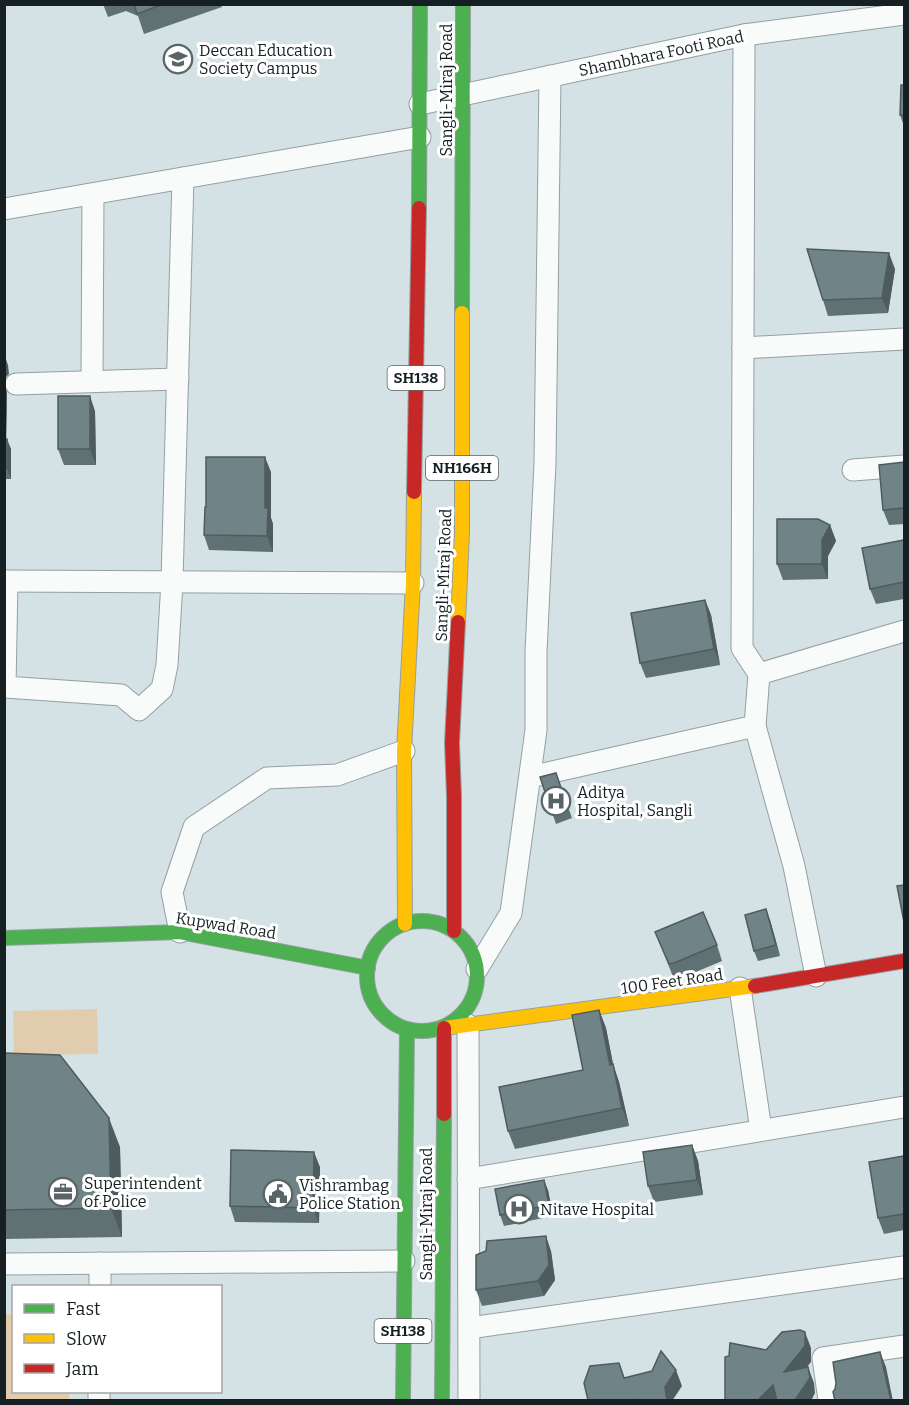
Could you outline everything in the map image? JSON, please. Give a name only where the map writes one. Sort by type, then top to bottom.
[{"type":"main road","name":"Sangli-Miraj Road","points":[[405,924],[404,751],[412,583],[420,137],[420,4]]},
{"type":"main road","name":"Sangli-Miraj Road","points":[[454,931],[452,743],[462,533],[463,4]]},
{"type":"main road","points":[[412,921],[430,921],[447,926],[462,937],[472,952],[477,969],[477,987],[470,1004],[459,1018],[444,1028],[426,1032],[407,1030],[391,1022],[377,1009],[369,992],[367,974],[370,955],[380,939],[394,928],[405,924],[412,921]]},
{"type":"main road","name":"Kupwad Road","points":[[6,939],[180,932],[368,968]]},
{"type":"main road","name":"100 Feet Road","points":[[444,1028],[740,988],[904,961]]},
{"type":"main road","name":"Sangli-Miraj Road","points":[[442,1401],[444,1028]]},
{"type":"main road","name":"Sangli-Miraj Road","points":[[403,1401],[407,1030]]},
{"type":"street","name":"Shambhara Footi Road","points":[[420,104],[744,35],[904,14]]},
{"type":"street","points":[[744,35],[742,648],[759,674],[755,726],[794,866],[816,976]]},
{"type":"street","points":[[477,969],[511,913],[536,730],[536,652],[545,463],[550,76]]},
{"type":"street","points":[[4,209],[420,137]]},
{"type":"street","points":[[183,178],[172,582],[167,664],[162,689],[139,710],[121,695],[5,687],[6,581],[172,582],[412,583]]},
{"type":"street","points":[[92,381],[93,194]]},
{"type":"street","points":[[743,348],[904,339]]},
{"type":"street","points":[[16,384],[178,379]]},
{"type":"street","points":[[853,470],[904,466]]},
{"type":"street","points":[[759,674],[904,631]]},
{"type":"street","points":[[530,777],[755,726]]},
{"type":"street","points":[[180,932],[172,892],[194,827],[267,778],[337,775],[404,751]]},
{"type":"street","points":[[740,988],[761,1130]]},
{"type":"street","points":[[468,1025],[469,1401]]},
{"type":"street","points":[[468,1179],[904,1107]]},
{"type":"street","points":[[4,1264],[404,1261]]},
{"type":"street","points":[[100,1263],[100,1285]]},
{"type":"street","points":[[469,1328],[904,1267]]},
{"type":"street","points":[[829,1401],[824,1358],[904,1346]]},
{"type":"shaded area","points":[[97,1009],[98,1054],[14,1055],[13,1011]]},
{"type":"shaded area","points":[[5,1314],[12,1314],[12,1393],[69,1393],[69,1400],[5,1400]]},
{"type":"building","points":[[134,4],[163,4],[137,14]]},
{"type":"building","points":[[901,85],[904,85],[904,115],[900,115]]},
{"type":"building","points":[[807,249],[889,253],[882,298],[823,300]]},
{"type":"building","points":[[58,396],[90,396],[90,449],[58,449]]},
{"type":"building","points":[[4,439],[7,439],[7,468],[4,468]]},
{"type":"building","points":[[206,457],[265,457],[267,536],[204,535]]},
{"type":"building","points":[[904,462],[904,508],[883,510],[879,465]]},
{"type":"building","points":[[777,519],[818,519],[830,525],[822,540],[822,564],[777,564]]},
{"type":"building","points":[[904,540],[904,582],[870,589],[862,548]]},
{"type":"building","points":[[705,600],[714,649],[640,663],[631,613]]},
{"type":"building","points":[[556,773],[568,808],[552,813],[540,777]]},
{"type":"building","points":[[904,885],[904,922],[897,886]]},
{"type":"building","points":[[766,909],[776,945],[754,951],[745,915]]},
{"type":"building","points":[[703,912],[717,945],[669,964],[655,932]]},
{"type":"building","points":[[599,1010],[610,1065],[613,1064],[622,1108],[508,1131],[499,1087],[583,1070],[572,1015]]},
{"type":"building","name":"Superintendent of Police","points":[[4,1053],[60,1055],[109,1118],[111,1208],[4,1210]]},
{"type":"building","points":[[692,1145],[697,1180],[648,1186],[643,1152]]},
{"type":"building","name":"Vishrambag Police Station","points":[[231,1150],[314,1152],[313,1208],[230,1206]]},
{"type":"building","points":[[904,1156],[904,1214],[878,1218],[869,1162]]},
{"type":"building","points":[[544,1180],[549,1205],[500,1215],[495,1189]]},
{"type":"building","points":[[546,1236],[549,1265],[538,1281],[476,1290],[476,1255],[486,1251],[487,1241]]},
{"type":"building","points":[[800,1330],[805,1332],[805,1346],[784,1372],[808,1367],[810,1378],[795,1400],[777,1401],[773,1385],[757,1401],[725,1401],[725,1357],[729,1356],[730,1343],[766,1350],[782,1332]]},
{"type":"building","points":[[661,1351],[676,1370],[665,1387],[667,1401],[587,1401],[584,1383],[590,1366],[619,1363],[624,1378],[652,1371]]},
{"type":"building","points":[[880,1352],[891,1401],[835,1401],[833,1392],[836,1383],[833,1362]]},
{"type":"traffic: fast","points":[[419,208],[420,4]]},
{"type":"traffic: fast","points":[[462,313],[463,4]]},
{"type":"traffic: fast","points":[[422,921],[443,925],[461,937],[473,955],[477,976],[473,997],[461,1015],[443,1027],[422,1031],[401,1027],[383,1015],[371,997],[367,976],[371,955],[383,937],[401,925],[422,921]]},
{"type":"traffic: fast","points":[[4,938],[180,932],[368,968]]},
{"type":"traffic: fast","points":[[403,1400],[407,1030]]},
{"type":"traffic: fast","points":[[442,1400],[444,1114]]},
{"type":"traffic: slow","points":[[458,622],[462,533],[462,313]]},
{"type":"traffic: slow","points":[[405,924],[404,751],[413,583],[414,492]]},
{"type":"traffic: slow","points":[[444,1028],[755,986]]},
{"type":"traffic: jam","points":[[414,492],[419,208]]},
{"type":"traffic: jam","points":[[454,931],[452,743],[458,622]]},
{"type":"traffic: jam","points":[[755,986],[904,961]]},
{"type":"traffic: jam","points":[[444,1028],[444,1114]]},
{"type":"place","name":"Deccan Education Society Campus","points":[[178,59]]},
{"type":"place","name":"Aditya Hospital, Sangli","points":[[556,801]]},
{"type":"place","name":"Superintendent of Police","points":[[63,1192]]},
{"type":"place","name":"Vishrambag Police Station","points":[[278,1194]]},
{"type":"place","name":"Nitave Hospital","points":[[519,1209]]}]
